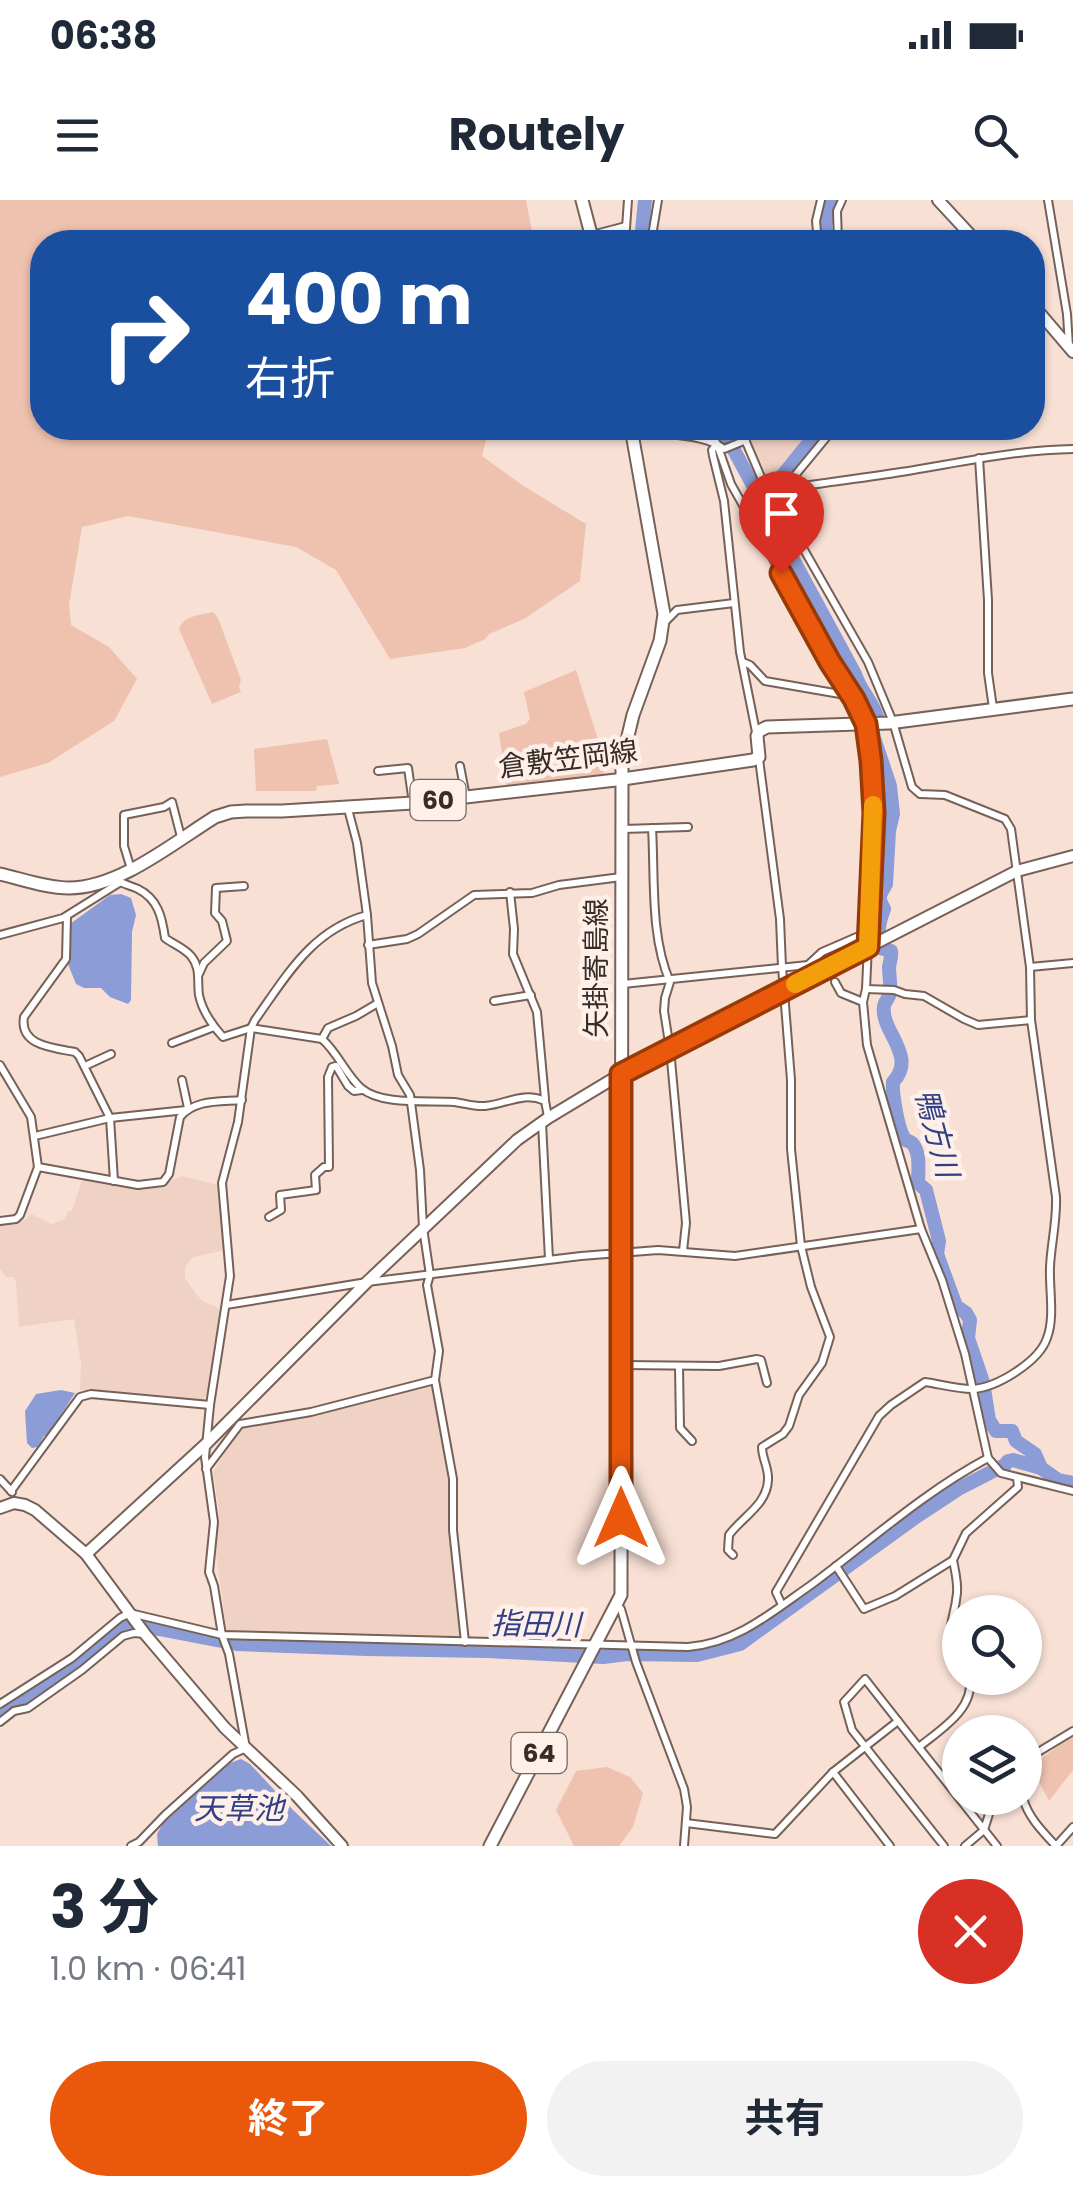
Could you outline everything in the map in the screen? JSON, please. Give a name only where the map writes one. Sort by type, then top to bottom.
[{"type":"main road","points":[[582,200],[590,230]]},
{"type":"main road","name":"矢掛寄島線","points":[[490,1846],[621,1594],[622,778],[627,734],[664,623],[634,440]]},
{"type":"main road","points":[[758,758],[757,736],[759,730],[767,728],[891,722],[1073,699]]},
{"type":"main road","name":"倉敷笠岡線","points":[[0,874],[70,888],[117,881],[215,818],[232,812],[413,803],[758,758]]},
{"type":"street","points":[[626,230],[628,200]]},
{"type":"street","points":[[653,230],[658,200]]},
{"type":"street","points":[[838,230],[837,210],[842,200]]},
{"type":"street","points":[[938,200],[966,230]]},
{"type":"street","points":[[1048,200],[1071,350]]},
{"type":"street","points":[[817,230],[820,203],[837,210]]},
{"type":"street","points":[[616,230],[626,226]]},
{"type":"street","points":[[1045,319],[1071,350]]},
{"type":"street","points":[[693,440],[720,446]]},
{"type":"street","points":[[716,440],[731,484],[866,724],[874,813],[864,1002],[867,1045],[921,1229],[942,1280],[976,1388],[990,1460],[1001,1473],[1073,1491]]},
{"type":"street","points":[[779,495],[824,440]]},
{"type":"street","points":[[757,736],[734,604],[728,526],[712,456],[712,450],[720,446],[743,441],[764,484],[779,495],[868,662],[912,787],[920,794],[945,794],[1005,819],[1012,828],[1030,967],[1030,1020],[1056,1197],[1049,1334],[1045,1344],[1030,1362],[1002,1381],[976,1388],[925,1382],[890,1405],[879,1416],[776,1592],[782,1605]]},
{"type":"street","points":[[779,495],[791,488],[978,458],[1073,449]]},
{"type":"street","points":[[978,458],[993,708]]},
{"type":"street","points":[[664,623],[677,610],[734,604]]},
{"type":"street","points":[[743,662],[750,664],[765,681],[840,694],[856,702]]},
{"type":"street","points":[[733,1554],[728,1550],[729,1535],[752,1512],[766,1490],[762,1448],[789,1426],[799,1395],[822,1363],[830,1337],[801,1246],[791,1148],[791,1080],[777,881],[758,758]]},
{"type":"street","points":[[460,766],[466,797]]},
{"type":"street","points":[[378,771],[408,768],[413,803]]},
{"type":"street","points":[[131,870],[124,846],[124,815],[172,802],[182,838]]},
{"type":"street","points":[[348,808],[367,915],[372,984],[398,1075],[410,1095],[430,1276],[426,1285],[439,1351],[435,1380],[453,1479],[453,1530],[465,1642]]},
{"type":"street","points":[[621,830],[688,827]]},
{"type":"street","points":[[652,828],[657,926],[662,962],[670,978],[664,1011],[686,1224],[683,1251]]},
{"type":"street","points":[[86,1554],[206,1444],[497,1156],[545,1120],[621,1074],[1017,871],[1073,856]]},
{"type":"street","points":[[368,945],[418,934],[474,894],[532,892],[621,877]]},
{"type":"street","points":[[0,935],[67,916],[117,881],[132,886],[152,899],[161,915],[165,938],[194,960],[201,1002],[223,1037],[251,1028],[322,1039],[362,1090]]},
{"type":"street","points":[[199,975],[204,963],[227,942],[222,921],[215,913],[216,888],[244,886]]},
{"type":"street","points":[[510,892],[512,954],[537,1012],[545,1100],[549,1259]]},
{"type":"street","points":[[246,1748],[209,1572],[214,1522],[206,1444],[230,1276],[222,1184],[242,1100],[251,1028],[310,946],[341,923],[367,915]]},
{"type":"street","points":[[67,916],[66,958],[24,1017],[22,1026],[35,1042],[75,1052],[85,1066],[110,1118],[114,1181]]},
{"type":"street","points":[[622,984],[808,965],[822,952],[868,932]]},
{"type":"street","points":[[1030,967],[1073,963]]},
{"type":"street","points":[[836,982],[840,993],[864,1002]]},
{"type":"street","points":[[866,989],[924,996],[978,1024],[1030,1020]]},
{"type":"street","points":[[494,1001],[531,995]]},
{"type":"street","points":[[322,1039],[328,1028],[378,1003]]},
{"type":"street","points":[[172,1043],[214,1027]]},
{"type":"street","points":[[85,1066],[111,1054]]},
{"type":"street","points":[[0,1064],[27,1107],[38,1167],[20,1215],[0,1221]]},
{"type":"street","points":[[269,1216],[281,1210],[280,1195],[316,1190],[315,1175],[329,1167],[328,1077],[332,1066],[336,1066],[354,1091],[410,1102],[489,1106],[519,1096],[545,1100]]},
{"type":"street","points":[[182,1080],[187,1109]]},
{"type":"street","points":[[35,1136],[110,1118],[242,1100]]},
{"type":"street","points":[[38,1167],[138,1185],[163,1182],[170,1174],[180,1117],[187,1109]]},
{"type":"street","points":[[226,1305],[549,1259],[683,1251],[735,1256],[921,1229]]},
{"type":"street","points":[[620,1365],[719,1366],[756,1359],[761,1360],[767,1383]]},
{"type":"street","points":[[678,1366],[680,1428],[692,1441]]},
{"type":"street","points":[[206,1469],[240,1424],[311,1412],[435,1380]]},
{"type":"street","points":[[0,1508],[12,1497],[80,1397],[91,1394],[210,1405]]},
{"type":"street","points":[[0,1704],[57,1668],[130,1613],[222,1636],[709,1645],[748,1629],[906,1512],[990,1460]]},
{"type":"street","points":[[836,1566],[864,1609],[895,1596],[952,1560],[966,1533],[1018,1487],[1017,1478]]},
{"type":"street","points":[[0,1479],[12,1497],[35,1510],[86,1554],[145,1634],[225,1728],[297,1796],[342,1846]]},
{"type":"street","points":[[952,1560],[956,1595]]},
{"type":"street","points":[[617,1606],[678,1766],[688,1807],[684,1846]]},
{"type":"street","points":[[0,1722],[42,1699],[122,1636],[145,1634]]},
{"type":"street","points":[[944,1846],[852,1730],[844,1702],[865,1679],[997,1846]]},
{"type":"street","points":[[918,1747],[953,1719],[970,1695]]},
{"type":"street","points":[[686,1823],[776,1834],[832,1772],[898,1721]]},
{"type":"street","points":[[1042,1750],[1073,1731]]},
{"type":"street","points":[[131,1846],[233,1754],[246,1748]]},
{"type":"street","points":[[832,1772],[890,1846]]},
{"type":"street","points":[[965,1846],[984,1830],[989,1815]]},
{"type":"street","points":[[1031,1815],[1056,1846],[1073,1827]]},
{"type":"shaded area","points":[[0,200],[526,200],[532,230],[30,230],[30,440],[486,440],[482,456],[586,524],[580,581],[524,619],[465,648],[390,659],[336,570],[296,547],[128,516],[82,527],[69,605],[71,625],[109,647],[137,679],[114,721],[48,763],[0,777]]},
{"type":"shaded area","points":[[751,440],[808,440],[770,482]]},
{"type":"shaded area","points":[[213,612],[241,680],[241,692],[212,704],[179,629],[189,618]]},
{"type":"shaded area","points":[[576,670],[600,746],[604,775],[507,789],[499,733],[530,719],[524,692]]},
{"type":"shaded area","points":[[327,739],[339,784],[317,786],[316,791],[256,791],[254,749]]},
{"type":"shaded area","points":[[181,1176],[219,1185],[226,1250],[193,1257],[185,1267],[185,1278],[194,1291],[202,1301],[218,1308],[220,1314],[208,1395],[192,1400],[80,1390],[81,1364],[74,1319],[19,1327],[16,1281],[0,1269],[0,1223],[25,1220],[31,1214],[51,1224],[65,1219],[68,1211],[72,1211],[82,1180],[115,1185],[164,1184]]},
{"type":"shaded area","points":[[428,1384],[433,1387],[449,1468],[462,1639],[227,1633],[216,1553],[219,1510],[213,1472],[240,1426]]},
{"type":"shaded area","points":[[1073,1735],[1073,1770],[1049,1801],[1042,1787],[1042,1758]]},
{"type":"shaded area","points":[[607,1767],[630,1777],[643,1793],[633,1827],[619,1846],[574,1846],[556,1810],[576,1771]]},
{"type":"water","points":[[110,895],[131,898],[136,915],[128,1004],[110,997],[101,988],[76,984],[68,964],[70,924]]},
{"type":"water","points":[[61,1390],[75,1393],[47,1436],[32,1448],[27,1443],[25,1411],[36,1394]]},
{"type":"water","name":"天草池","points":[[241,1759],[331,1846],[158,1846],[157,1834],[163,1823],[230,1763]]},
{"type":"waterway","name":"鴨方川","points":[[642,230],[645,200]]},
{"type":"waterway","points":[[826,230],[831,200]]},
{"type":"waterway","name":"鴨方川","points":[[728,440],[878,720],[872,727],[890,786],[893,814],[886,884],[880,895],[884,909],[879,932],[880,948],[891,951],[890,992],[884,1015],[902,1063],[893,1082],[895,1103],[902,1135],[917,1152],[918,1183],[926,1190],[939,1241],[937,1254],[956,1306],[970,1320],[968,1338],[983,1382],[989,1420],[996,1431],[1012,1431],[1016,1441],[1035,1454],[1041,1468],[1058,1480],[1073,1483]]},
{"type":"waterway","points":[[761,502],[811,440]]},
{"type":"waterway","name":"指田川","points":[[0,1714],[66,1675],[121,1627],[159,1629],[237,1644],[603,1657],[697,1655],[740,1644],[913,1519],[1008,1461],[1041,1468]]},
{"type":"slow traffic","points":[[795,984],[868,947],[873,805]]},
{"type":"route","points":[[621,1518],[621,1074],[868,947],[874,813],[866,724],[781,573]]}]
